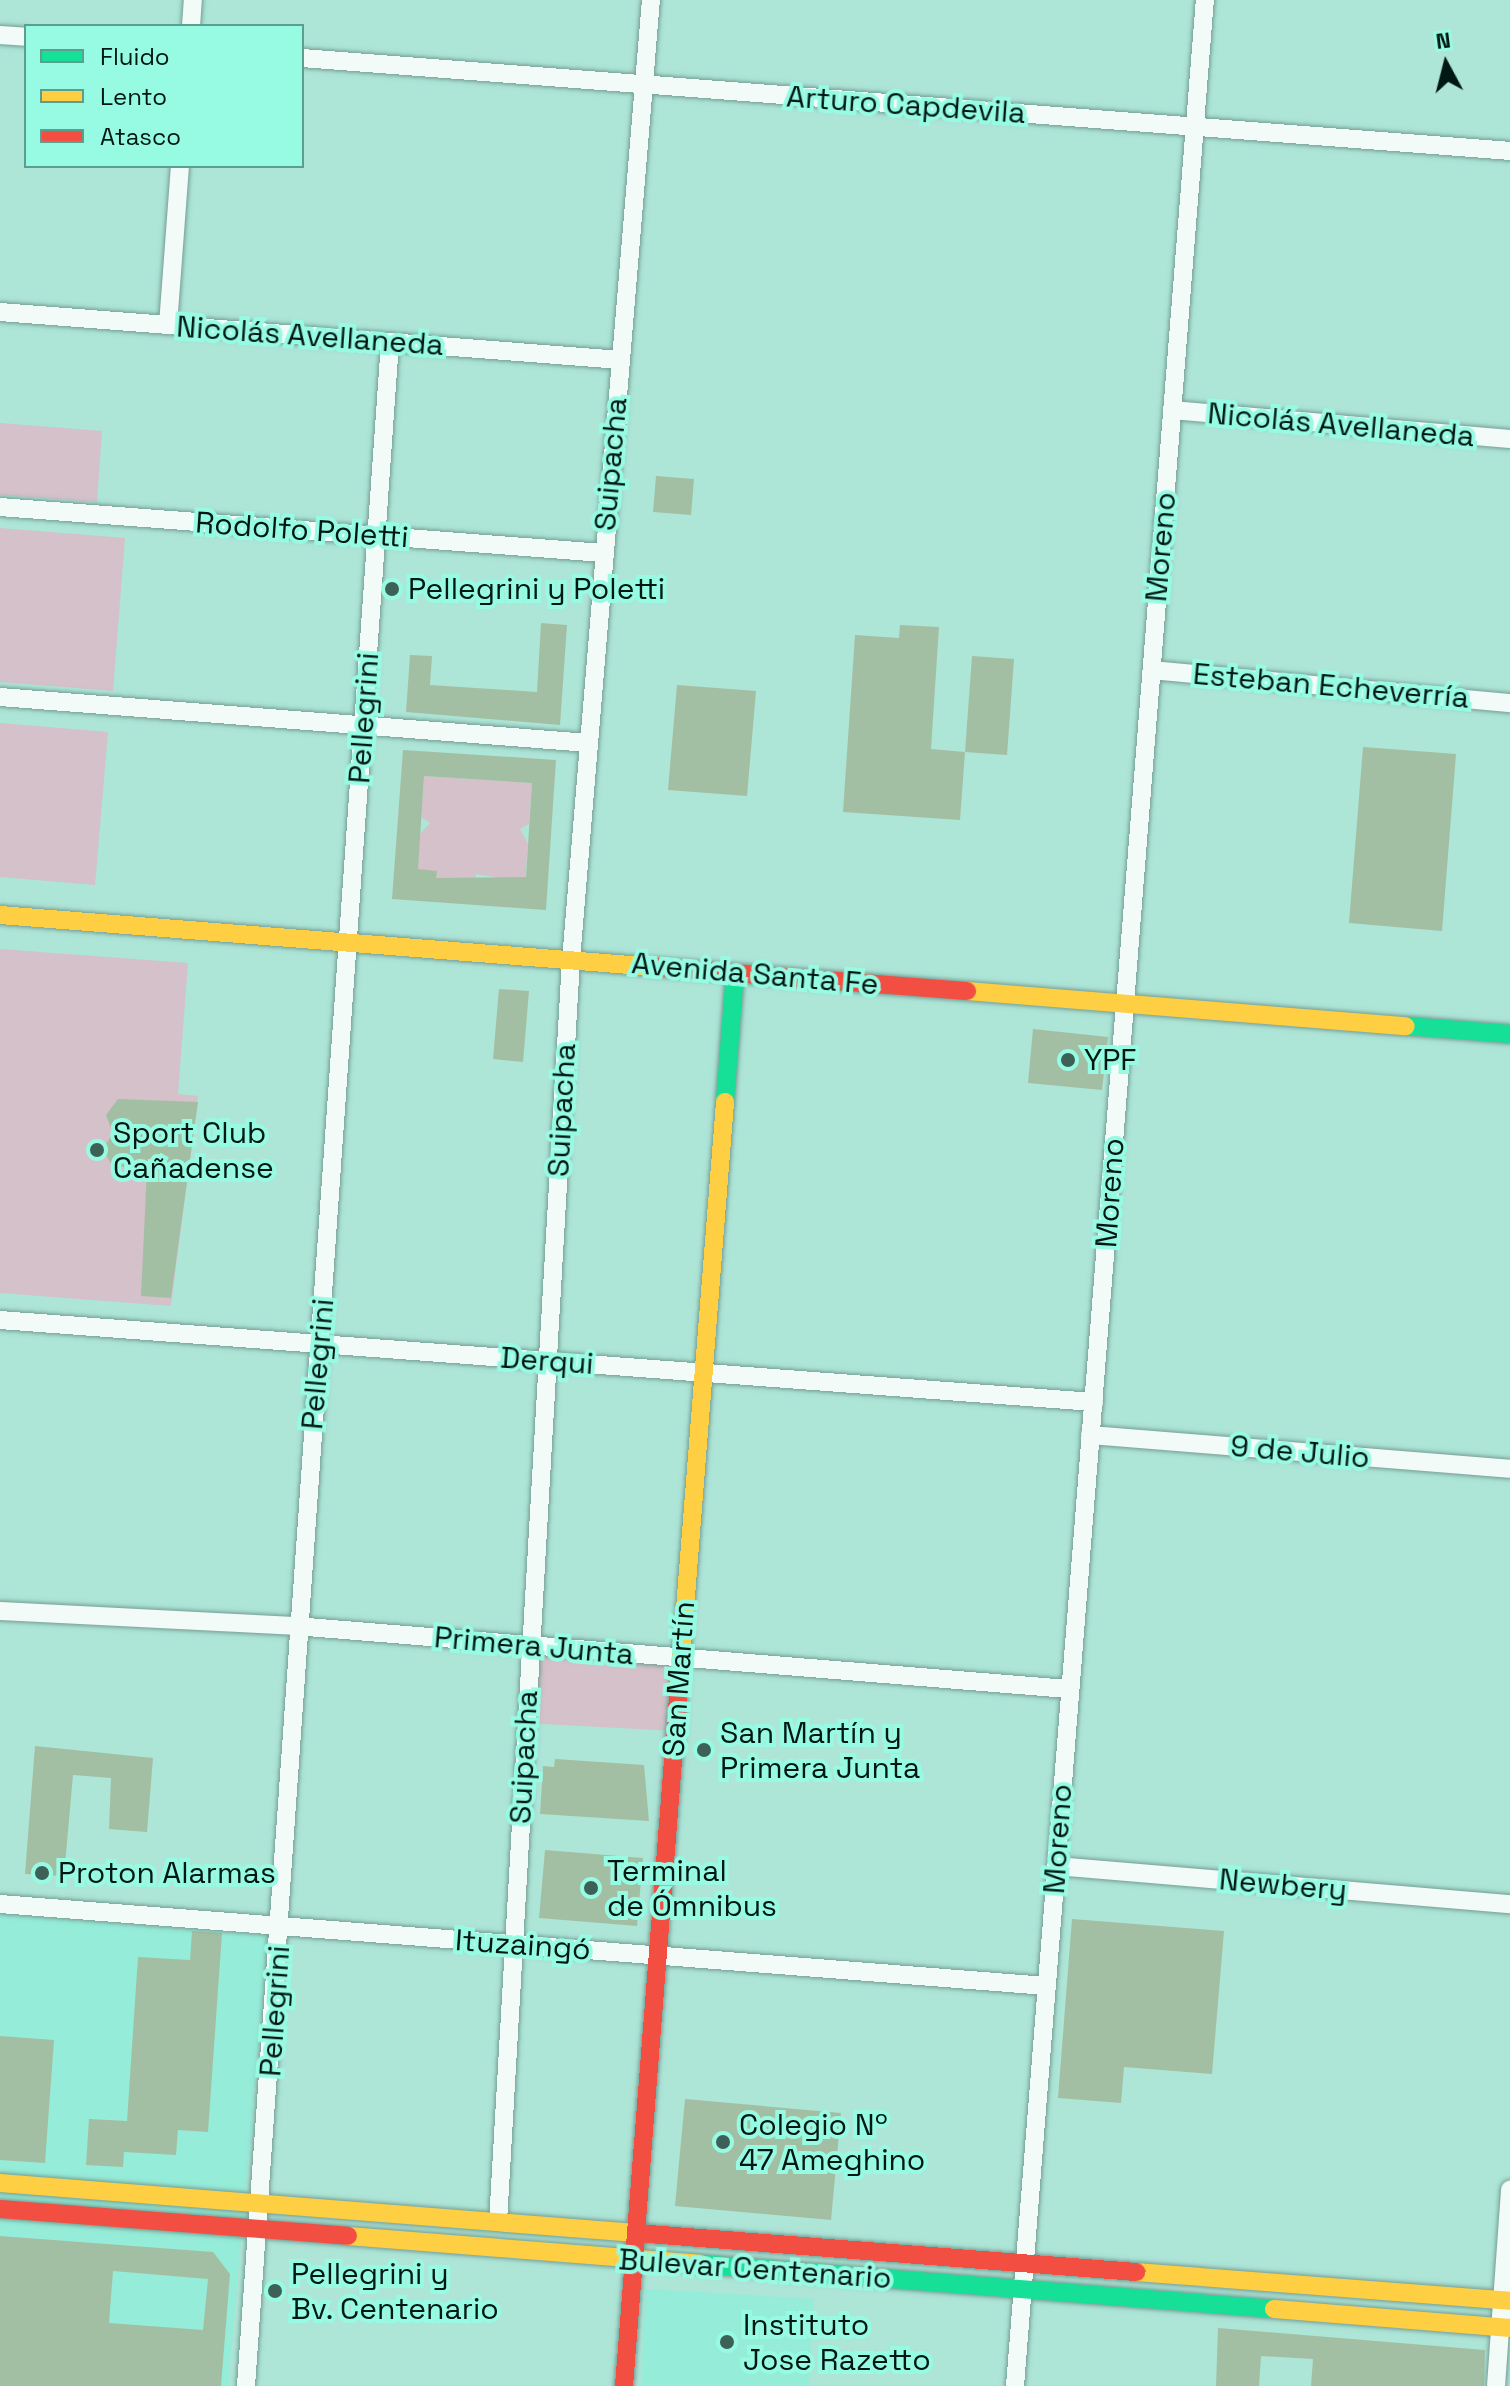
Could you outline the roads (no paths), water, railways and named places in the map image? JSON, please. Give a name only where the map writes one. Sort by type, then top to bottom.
[{"type":"main road","name":"Avenida Santa Fe","points":[[0,915],[1510,1034]]},
{"type":"main road","name":"San Martín","points":[[624,2386],[735,973]]},
{"type":"main road","name":"Bulevar Centenario","points":[[0,2183],[1506,2300]]},
{"type":"main road","name":"Bulevar Centenario","points":[[0,2209],[1505,2328]]},
{"type":"street","points":[[191,24],[193,0]]},
{"type":"street","name":"Suipacha","points":[[498,2222],[571,960],[651,0]]},
{"type":"street","name":"Moreno","points":[[1015,2386],[1068,1689],[1094,1402],[1205,0]]},
{"type":"street","points":[[0,35],[24,37]]},
{"type":"street","name":"Arturo Capdevila","points":[[304,58],[1510,151]]},
{"type":"street","points":[[168,325],[180,168]]},
{"type":"street","name":"Nicolás Avellaneda","points":[[0,312],[621,360]]},
{"type":"street","name":"Pellegrini","points":[[246,2386],[281,1926],[295,1626],[321,1344],[390,342]]},
{"type":"street","name":"Nicolás Avellaneda","points":[[1172,410],[1510,439]]},
{"type":"street","name":"Rodolfo Poletti","points":[[0,507],[603,553]]},
{"type":"street","name":"Esteban Echeverría","points":[[1152,670],[1510,703]]},
{"type":"street","points":[[0,697],[589,743]]},
{"type":"street","name":"Derqui","points":[[0,1320],[1094,1402]]},
{"type":"street","name":"9 de Julio","points":[[1090,1435],[1510,1469]]},
{"type":"street","name":"Primera Junta","points":[[0,1611],[295,1626],[1068,1689]]},
{"type":"street","name":"Newbery","points":[[1056,1866],[1510,1904]]},
{"type":"street","name":"Ituzaingó","points":[[0,1904],[1047,1986]]},
{"type":"street","points":[[1496,2386],[1505,2328],[1510,2189]]},
{"type":"place","name":"Pellegrini y Poletti","points":[[392,589]]},
{"type":"place","name":"YPF","points":[[1068,1060]]},
{"type":"place","name":"Sport Club Cañadense","points":[[97,1150]]},
{"type":"place","name":"San Martín y Primera Junta","points":[[704,1750]]},
{"type":"place","name":"Proton Alarmas","points":[[42,1873]]},
{"type":"place","name":"Terminal de Ómnibus","points":[[591,1888]]},
{"type":"place","name":"Colegio Nº 47 Ameghino","points":[[723,2142]]},
{"type":"place","name":"Pellegrini y Bv. Centenario","points":[[275,2291]]},
{"type":"place","name":"Instituto Jose Razetto","points":[[727,2342]]}]
